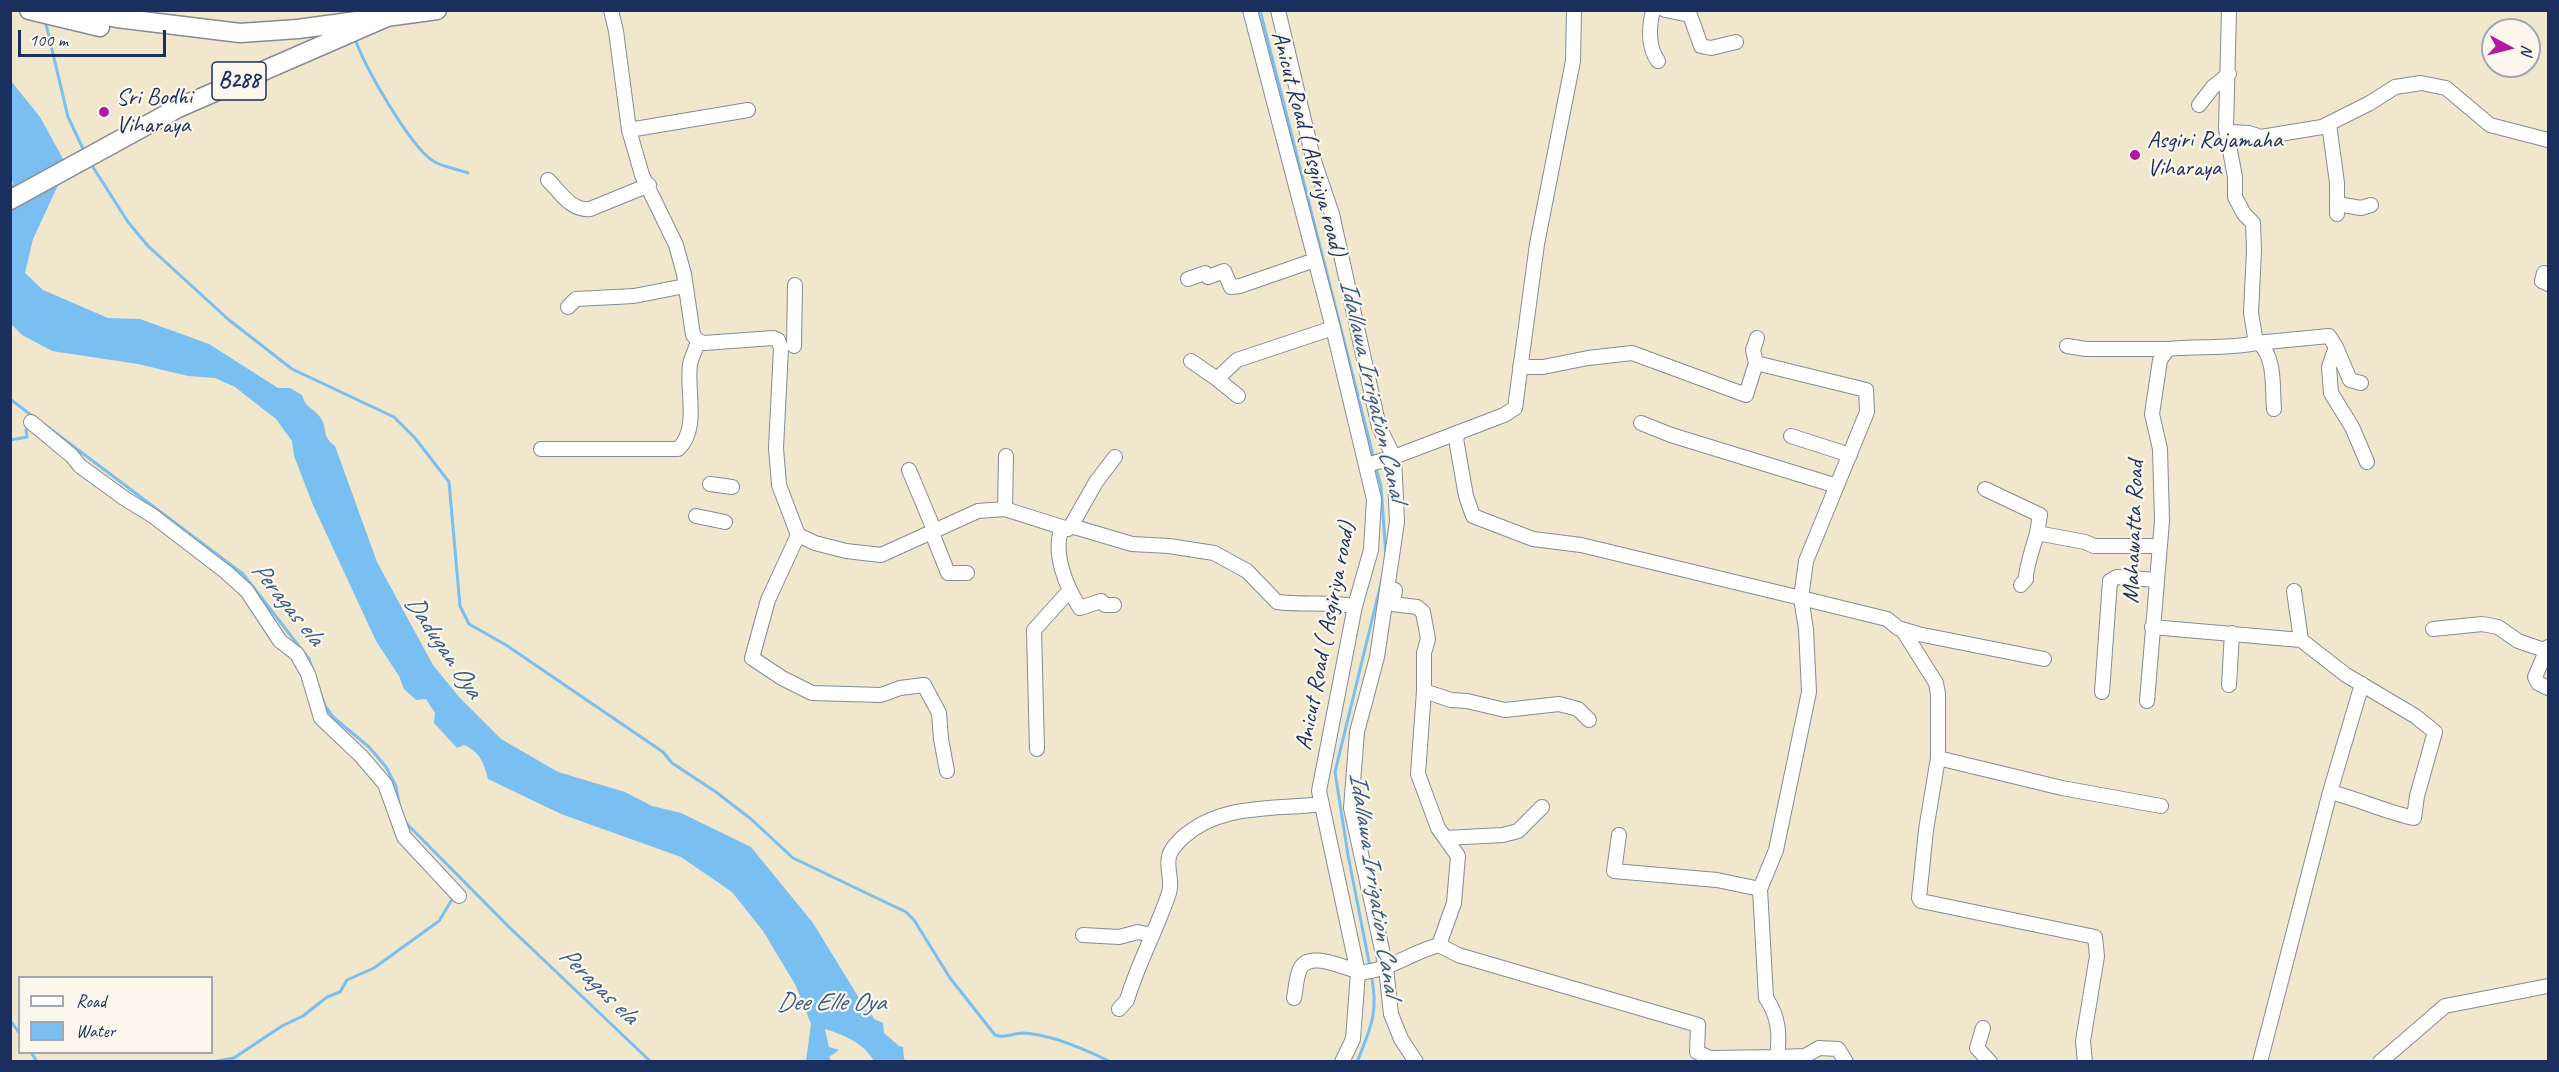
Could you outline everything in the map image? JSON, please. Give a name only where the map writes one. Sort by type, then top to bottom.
[{"type":"main road","points":[[29,10],[57,18],[218,32],[267,32],[387,17]]},
{"type":"main road","points":[[82,10],[145,27]]},
{"type":"main road","name":"B288","points":[[10,201],[178,108],[387,17],[437,10]]},
{"type":"street","points":[[611,10],[616,31],[629,130],[642,175],[649,185],[676,245],[693,335],[698,341],[715,343],[773,338],[778,340],[781,348],[775,435],[779,484],[798,535],[814,543],[846,551],[881,555],[978,511],[1005,509],[1132,544],[1169,546],[1214,553],[1247,571],[1277,602],[1305,604],[1332,602],[1355,606]]},
{"type":"street","name":"Anicut Road ( Asgiriya road)","points":[[1250,10],[1333,328],[1379,462],[1371,550],[1355,606],[1319,791],[1369,971],[1353,1039],[1342,1062]]},
{"type":"street","points":[[1278,10],[1313,158],[1332,214],[1379,427],[1379,462],[1397,522],[1399,544],[1393,604],[1417,607],[1423,612],[1428,639],[1424,653],[1424,691],[1418,774],[1438,828],[1458,856],[1454,903],[1439,945]]},
{"type":"street","points":[[1379,462],[1504,415],[1515,408],[1537,244],[1572,61],[1574,10]]},
{"type":"street","points":[[1653,10],[1649,35],[1653,54],[1658,60]]},
{"type":"street","points":[[1665,10],[1690,15],[1701,46],[1711,48],[1736,42]]},
{"type":"street","points":[[2229,10],[2226,129],[2235,177],[2235,197],[2244,214],[2253,223],[2251,313],[2258,343],[2264,348],[2271,367],[2274,409]]},
{"type":"street","points":[[2199,105],[2213,87],[2229,74]]},
{"type":"street","points":[[2226,129],[2260,137],[2293,133],[2329,124],[2396,87],[2421,83],[2446,88],[2490,125],[2548,140]]},
{"type":"street","points":[[629,130],[748,110]]},
{"type":"street","points":[[2329,124],[2337,183],[2337,209],[2361,208],[2371,205]]},
{"type":"street","points":[[548,180],[574,207],[582,210],[590,209],[649,185]]},
{"type":"street","points":[[1188,279],[1205,273],[1208,277],[1224,271],[1231,287],[1240,286],[1315,260]]},
{"type":"street","points":[[794,346],[795,285]]},
{"type":"street","points":[[568,307],[576,299],[634,296],[685,286]]},
{"type":"street","points":[[1217,379],[1237,360],[1333,328]]},
{"type":"street","points":[[2067,346],[2086,349],[2241,347],[2258,343],[2329,336],[2350,380],[2361,383]]},
{"type":"street","points":[[1520,367],[1543,367],[1588,358],[1632,353],[1746,395],[1756,363],[1753,350],[1757,338]]},
{"type":"street","points":[[541,449],[678,449],[687,440],[691,399],[690,363],[698,341]]},
{"type":"street","points":[[2336,347],[2330,367],[2331,393],[2352,427],[2367,462]]},
{"type":"street","name":"Mahawatta Road","points":[[2147,700],[2162,521],[2160,450],[2152,414],[2160,360],[2168,349]]},
{"type":"street","points":[[1191,362],[1238,396]]},
{"type":"street","points":[[1756,363],[1866,390],[1867,412],[1806,561],[1801,598],[1806,629],[1809,692],[1776,850],[1760,889],[1766,998],[1775,1012],[1780,1038],[1777,1057]]},
{"type":"street","points":[[31,422],[72,456],[80,466],[123,498],[153,516],[247,591],[280,641],[297,654],[309,674],[321,718],[361,756],[385,784],[404,837],[459,896]]},
{"type":"street","points":[[1641,423],[1671,435],[1837,486]]},
{"type":"street","points":[[1459,432],[1456,439],[1466,496],[1473,516],[1533,539],[1581,545],[1887,620],[1902,629],[2044,659]]},
{"type":"street","points":[[1791,436],[1851,451]]},
{"type":"street","points":[[1851,451],[1861,437],[1865,437]]},
{"type":"street","points":[[1005,509],[1006,456]]},
{"type":"street","points":[[1114,605],[1106,605],[1101,601],[1080,608],[1070,590],[1058,578],[1059,543],[1066,527],[1115,456]]},
{"type":"street","points":[[909,470],[948,573],[967,573]]},
{"type":"street","points":[[710,484],[732,487]]},
{"type":"street","points":[[1985,489],[2040,515],[2026,579],[2020,585]]},
{"type":"street","points":[[696,516],[725,522]]},
{"type":"street","points":[[1397,522],[1377,657],[1357,732],[1351,808],[1369,971],[1391,1014],[1401,1040],[1416,1062]]},
{"type":"street","points":[[2037,533],[2085,542],[2094,546],[2160,546]]},
{"type":"street","points":[[798,535],[768,600],[752,658],[782,678],[812,693],[881,695],[900,688],[924,686],[939,713],[947,771]]},
{"type":"street","points":[[2102,692],[2110,581],[2117,577],[2157,580]]},
{"type":"street","points":[[1037,749],[1034,630],[1070,590]]},
{"type":"street","points":[[2294,591],[2301,640]]},
{"type":"street","points":[[2433,629],[2482,624],[2498,627],[2518,641],[2548,649],[2535,677],[2538,683],[2548,688]]},
{"type":"street","points":[[2152,627],[2301,640],[2362,684],[2415,716],[2435,732],[2417,796],[2414,818],[2391,813],[2359,799],[2330,792]]},
{"type":"street","points":[[1902,629],[1935,682],[1940,730],[1919,898],[1921,901],[2095,937],[2097,956],[2083,1041],[2085,1062]]},
{"type":"street","points":[[2229,685],[2232,633]]},
{"type":"street","points":[[2260,1062],[2330,792],[2362,684]]},
{"type":"street","points":[[1424,691],[1451,700],[1467,701],[1505,710],[1559,704],[1578,709],[1589,720]]},
{"type":"street","points":[[881,695],[885,709]]},
{"type":"street","points":[[1938,758],[2062,788],[2161,806]]},
{"type":"street","points":[[1119,1010],[1127,1000],[1171,887],[1169,856],[1176,844],[1191,830],[1210,818],[1232,811],[1322,804]]},
{"type":"street","points":[[1445,838],[1496,836],[1518,831],[1542,807]]},
{"type":"street","points":[[1620,835],[1614,871],[1717,880],[1760,889]]},
{"type":"street","points":[[1083,936],[1127,937],[1138,932],[1152,935]]},
{"type":"street","points":[[1294,998],[1301,966],[1311,961],[1369,971],[1439,945],[1458,955],[1698,1025],[1696,1052],[1710,1058],[1805,1056],[1819,1048],[1838,1049],[1845,1062]]},
{"type":"street","points":[[2380,1062],[2445,1006],[2548,986]]},
{"type":"street","points":[[1983,1028],[1977,1048],[1990,1062]]},
{"type":"water","name":"Dee Elle Oya","points":[[11,81],[40,117],[67,166],[33,239],[25,273],[43,290],[108,318],[140,319],[209,344],[278,388],[290,388],[302,395],[308,406],[320,417],[326,436],[335,446],[377,562],[433,665],[459,697],[501,739],[558,772],[625,792],[652,806],[681,813],[751,847],[813,923],[867,1011],[874,1019],[883,1023],[884,1033],[903,1047],[904,1059],[907,1061],[874,1061],[859,1045],[825,1029],[829,1047],[839,1050],[829,1057],[831,1061],[806,1061],[811,1024],[796,986],[763,931],[732,892],[681,857],[561,814],[488,779],[478,755],[464,745],[457,748],[434,723],[435,713],[426,699],[416,700],[404,689],[399,676],[376,641],[313,505],[294,456],[292,441],[276,419],[235,387],[215,378],[188,376],[138,364],[52,351],[22,335],[11,324],[10,190],[13,183],[10,175]]},
{"type":"waterway","name":"Idallawa Irrigation Canal","points":[[1260,10],[1374,459]]},
{"type":"waterway","points":[[45,20],[68,117],[85,153]]},
{"type":"waterway","points":[[355,39],[368,68],[412,139],[433,161],[468,173]]},
{"type":"waterway","points":[[91,164],[128,222],[148,246],[229,320],[292,369],[394,417],[415,438],[449,482],[460,606],[469,624],[506,645],[663,752],[672,763],[751,819],[793,858],[906,912],[914,920],[950,978],[995,1035],[1023,1033],[1045,1036],[1111,1062]]},
{"type":"waterway","name":"Peragas ela","points":[[10,399],[35,418]]},
{"type":"waterway","name":"Peragas ela","points":[[45,425],[243,574],[309,659],[325,706],[333,717],[369,747],[386,767],[396,786],[399,803]]},
{"type":"waterway","points":[[10,440],[27,437],[26,430],[30,427]]},
{"type":"waterway","name":"Idallawa Irrigation Canal","points":[[1376,468],[1381,486],[1386,557]]},
{"type":"waterway","name":"Idallawa Irrigation Canal","points":[[1370,967],[1348,855],[1335,772],[1383,575]]},
{"type":"waterway","name":"Peragas ela","points":[[406,823],[508,926],[651,1062]]},
{"type":"waterway","points":[[212,1062],[234,1058],[282,1026],[303,1016],[327,997],[340,992],[347,980],[374,968],[439,921],[454,896]]},
{"type":"waterway","name":"Idallawa Irrigation Canal","points":[[1357,1062],[1374,1009],[1371,974]]},
{"type":"waterway","points":[[10,1020],[18,1031]]},
{"type":"waterway","points":[[32,1054],[37,1062]]},
{"type":"place","name":"Sri Bodhi Viharaya","points":[[104,112]]},
{"type":"place","name":"Asgiri Rajamaha Viharaya","points":[[2135,155]]},
{"type":"water label","name":"Dadugan Oya","points":[[443,647]]}]
